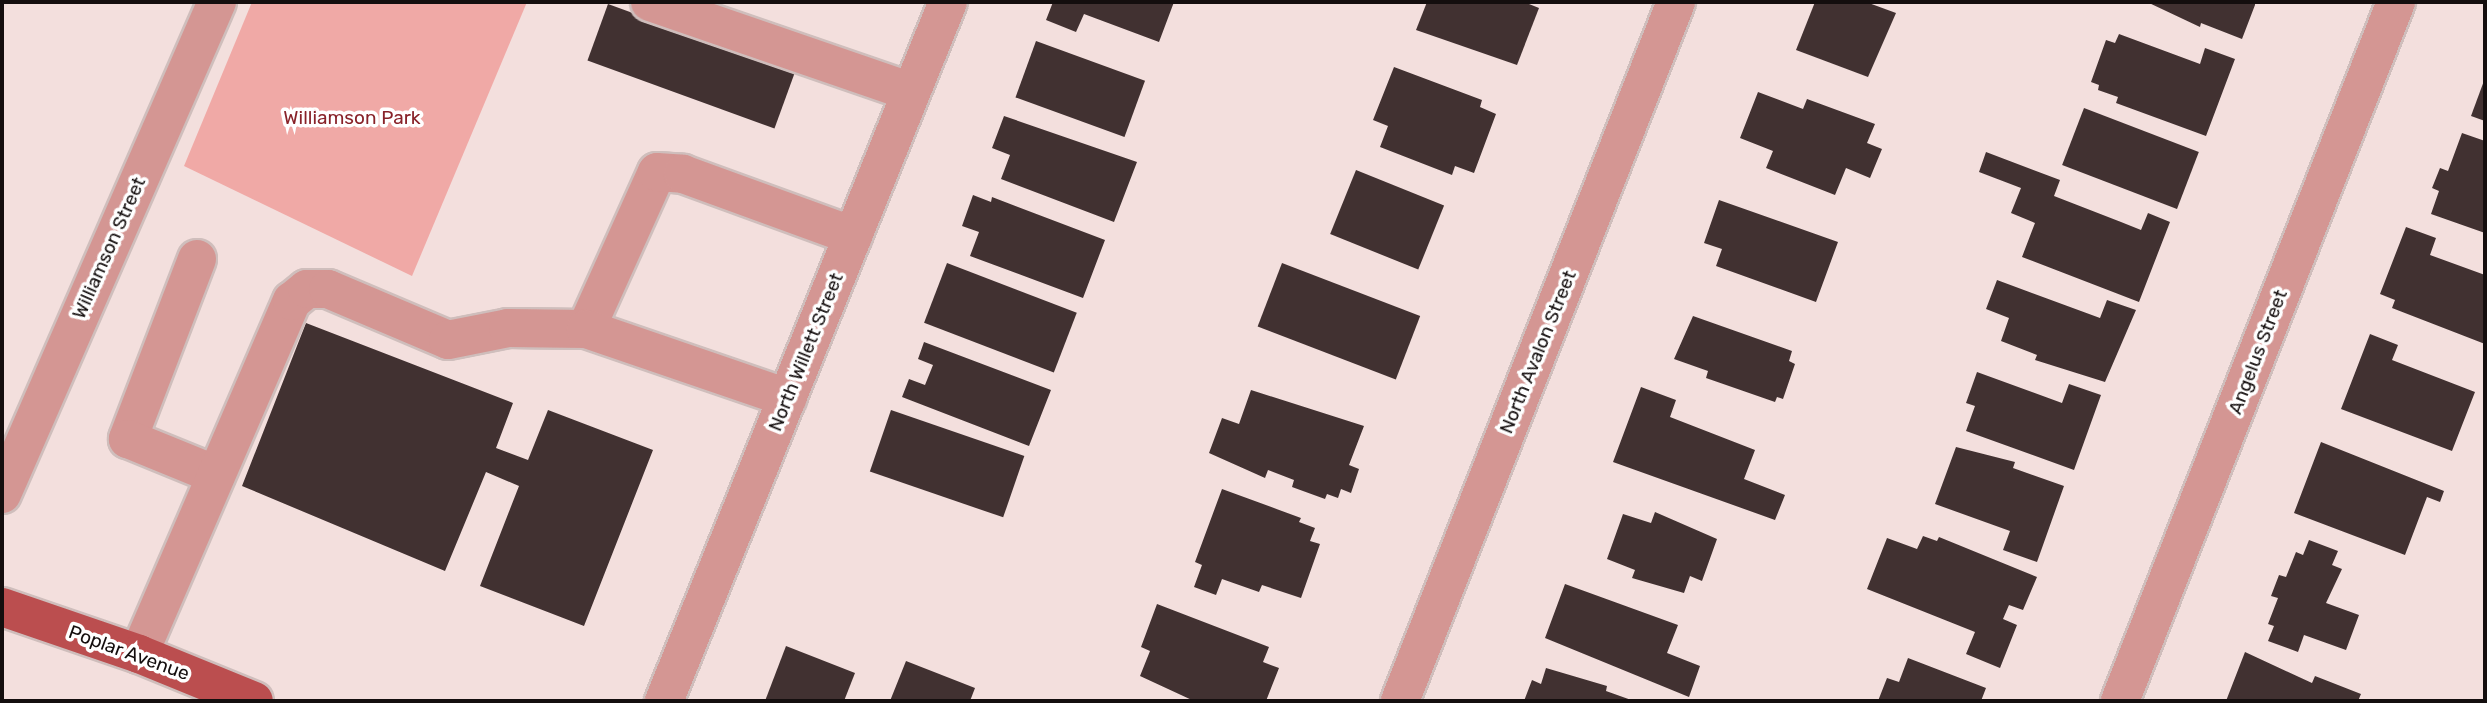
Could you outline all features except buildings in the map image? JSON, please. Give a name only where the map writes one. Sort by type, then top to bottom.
[{"type":"main road","name":"Poplar Avenue","points":[[2,607],[139,654],[254,701]]},
{"type":"street","name":"Williamson Street","points":[[2,495],[217,2]]},
{"type":"street","points":[[650,2],[911,92]]},
{"type":"street","name":"North Willett Street","points":[[664,701],[948,2]]},
{"type":"street","name":"North Avalon Street","points":[[1400,701],[1676,2]]},
{"type":"street","name":"Angelus Street","points":[[2120,701],[2396,2]]},
{"type":"street","points":[[586,329],[657,172],[683,174],[853,236]]},
{"type":"street","points":[[197,259],[128,439],[216,475]]},
{"type":"street","points":[[139,654],[292,301],[307,289],[327,289],[448,340],[508,328],[586,329],[788,398]]},
{"type":"green space","name":"Williamson Park","points":[[252,2],[527,2],[412,276],[184,166]]}]
